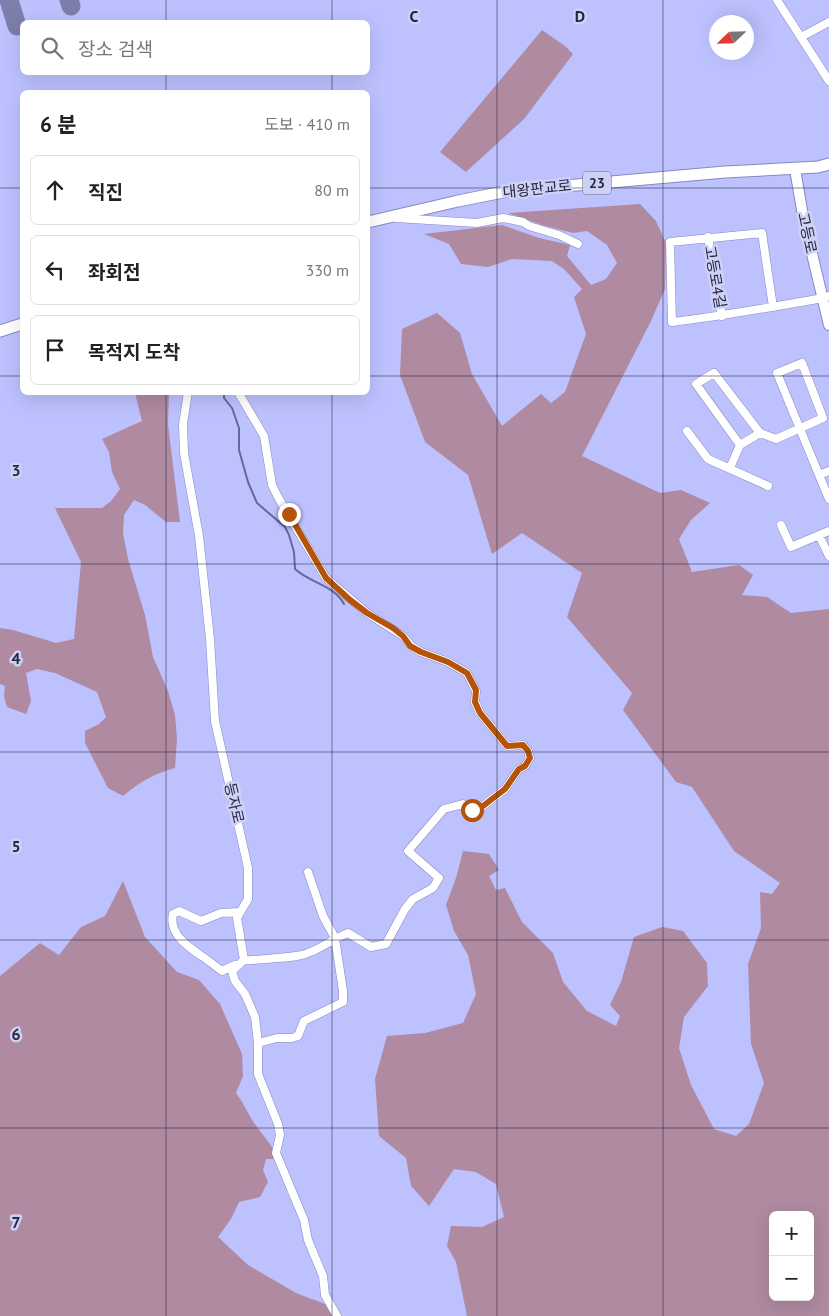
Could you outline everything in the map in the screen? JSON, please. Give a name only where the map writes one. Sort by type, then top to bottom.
[{"type":"main road","name":"대왕판교로","points":[[370,221],[508,191],[725,172],[818,167],[829,164]]},
{"type":"main road","points":[[0,331],[20,325]]},
{"type":"street","points":[[777,0],[829,81]]},
{"type":"street","points":[[801,37],[829,22]]},
{"type":"street","name":"고등로","points":[[795,168],[805,225],[826,297],[829,325]]},
{"type":"street","points":[[382,218],[476,223],[503,218],[523,222],[578,244]]},
{"type":"street","name":"고등로4길","points":[[773,307],[762,233],[670,242],[672,322],[722,316],[773,307],[826,297]]},
{"type":"street","name":"고등로4길","points":[[708,238],[722,316]]},
{"type":"street","points":[[740,445],[696,384],[714,373],[760,433],[776,439],[800,429],[822,418],[802,363],[777,373],[800,429],[829,499]]},
{"type":"street","name":"등자로","points":[[188,395],[184,424],[184,453],[199,536],[210,639],[215,721],[248,868],[248,899],[237,918],[244,960]]},
{"type":"street","points":[[239,912],[221,913],[202,921],[179,911],[174,914],[172,920],[179,936],[186,944],[222,971],[244,960],[254,962],[265,959],[288,958],[311,952],[348,933],[371,947],[386,944],[405,909],[413,899],[433,888],[439,878],[408,851],[444,809],[463,804],[472,810],[483,806],[505,789],[519,769],[525,766],[530,758],[528,751],[523,745],[507,746],[480,713],[475,702],[476,690],[467,673],[448,662],[410,646],[403,636],[361,609],[326,578],[279,499],[272,484],[264,436],[240,395]]},
{"type":"street","points":[[687,431],[708,458],[768,486]]},
{"type":"street","points":[[730,468],[740,445],[760,433]]},
{"type":"street","points":[[819,475],[829,470]]},
{"type":"street","points":[[781,525],[791,547],[829,531]]},
{"type":"street","points":[[819,535],[829,556]]},
{"type":"street","points":[[258,1043],[277,1038],[298,1036],[304,1021],[343,1002],[335,938],[323,916],[308,872]]},
{"type":"street","points":[[244,960],[232,970],[235,981],[245,994],[255,1018],[258,1043],[258,1074],[278,1124],[280,1135],[276,1153],[304,1220],[308,1240],[322,1276],[325,1295],[337,1316]]},
{"type":"shaded area","points":[[542,30],[573,54],[524,119],[466,172],[440,152]]},
{"type":"shaded area","points":[[640,204],[656,221],[666,243],[665,289],[651,321],[582,456],[660,493],[681,490],[710,503],[691,520],[679,539],[692,572],[739,565],[753,575],[742,595],[767,597],[791,613],[829,609],[829,1316],[467,1316],[456,1262],[447,1246],[451,1226],[482,1227],[504,1217],[496,1184],[476,1172],[454,1169],[429,1206],[411,1186],[406,1158],[379,1136],[375,1079],[387,1036],[425,1033],[463,1023],[476,994],[468,955],[454,931],[446,905],[463,851],[489,854],[499,870],[489,876],[496,890],[505,888],[522,922],[553,953],[563,982],[587,1011],[616,1026],[620,1016],[610,1005],[621,982],[634,937],[662,927],[683,931],[707,963],[708,986],[684,1017],[679,1048],[691,1085],[714,1129],[736,1136],[749,1124],[764,1083],[751,1044],[748,964],[761,928],[760,892],[772,894],[780,883],[734,851],[692,787],[676,782],[623,710],[632,693],[567,617],[582,573],[522,533],[492,554],[468,475],[425,442],[400,375],[402,329],[437,313],[460,333],[472,374],[502,426],[541,394],[551,403],[565,392],[586,334],[574,297],[582,289],[564,269],[552,261],[512,259],[488,267],[461,264],[449,244],[424,234],[502,225],[539,238],[570,245],[567,256],[591,285],[606,279],[617,263],[607,245],[587,231],[573,233],[508,213]]},
{"type":"shaded area","points":[[136,395],[169,395],[168,424],[180,522],[166,522],[145,505],[134,500],[124,515],[123,533],[128,559],[145,615],[153,657],[168,691],[175,715],[177,739],[175,768],[147,779],[123,796],[108,788],[85,743],[85,731],[99,724],[106,717],[97,692],[55,673],[37,669],[26,673],[31,701],[26,714],[7,707],[4,696],[5,686],[0,684],[0,628],[56,643],[74,639],[81,562],[55,508],[102,508],[111,501],[120,489],[112,472],[109,452],[102,439],[142,421]]},
{"type":"shaded area","points":[[123,881],[145,937],[177,972],[199,980],[220,1004],[242,1054],[243,1076],[236,1093],[278,1159],[266,1159],[263,1170],[268,1182],[260,1197],[239,1202],[231,1219],[218,1237],[248,1265],[296,1293],[325,1304],[332,1302],[342,1316],[0,1316],[0,976],[40,943],[59,955],[81,927],[105,916]]},
{"type":"waterway","points":[[224,395],[224,398],[232,408],[239,428],[239,450],[248,482],[257,503],[285,527],[294,552],[295,569],[334,592],[344,604]]},
{"type":"taxiway","points":[[9,0],[17,26]]},
{"type":"taxiway","points":[[69,0],[71,6]]},
{"type":"route","points":[[289,514],[326,578],[367,613],[403,636],[410,646],[448,662],[467,673],[476,690],[475,702],[480,713],[490,726],[507,746],[523,745],[528,751],[530,758],[525,766],[519,769],[505,789],[483,806],[472,810]]}]
